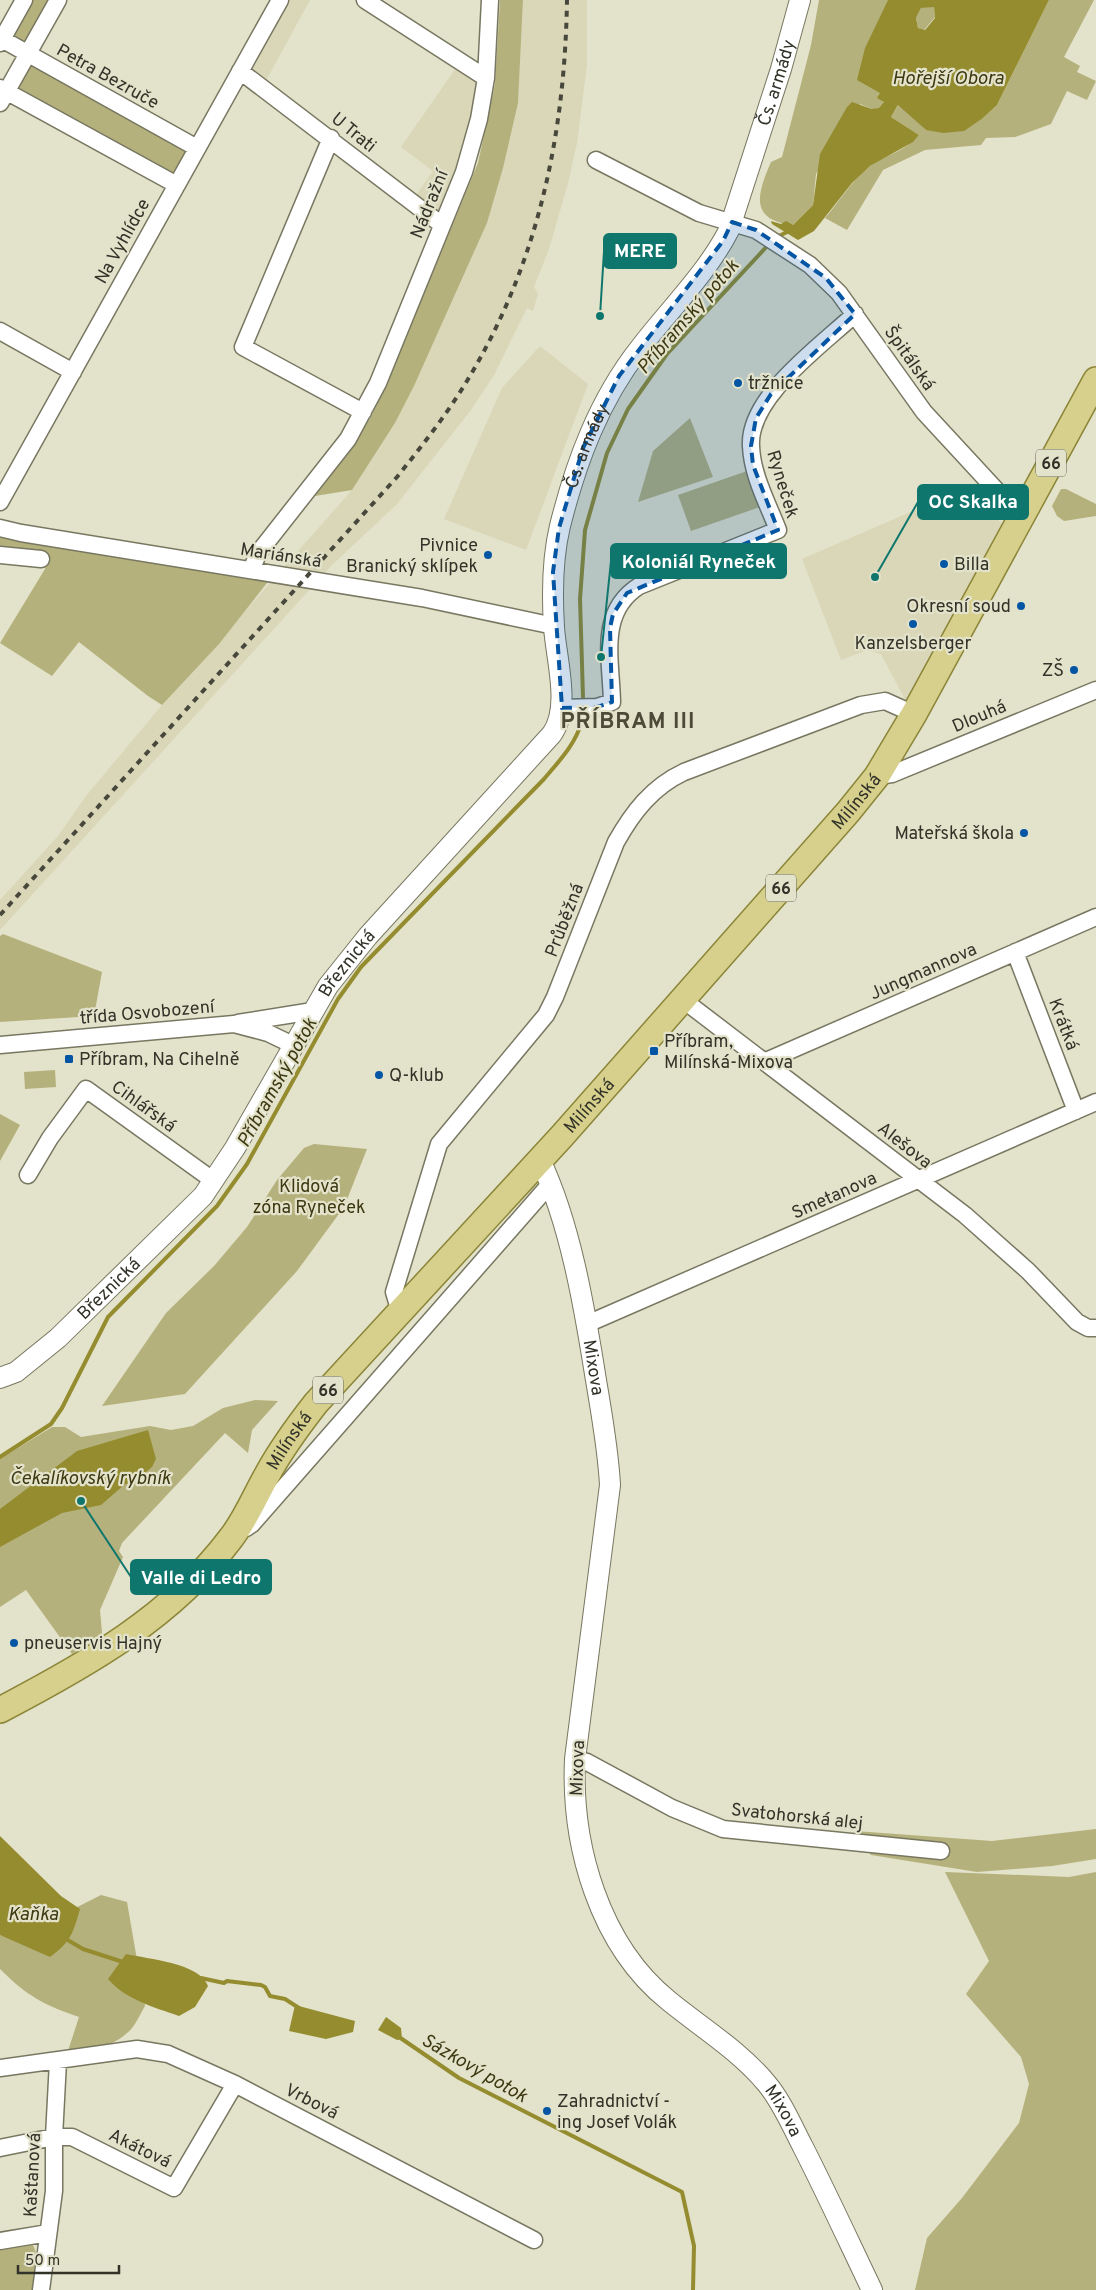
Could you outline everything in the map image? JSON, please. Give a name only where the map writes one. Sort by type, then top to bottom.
[{"type":"main road","name":"Milínská","points":[[3,1714],[148,1623],[200,1574],[232,1537],[293,1432],[316,1403],[540,1160],[848,812],[877,776],[914,714],[1096,380]]},
{"type":"street","points":[[1,40],[24,0]]},
{"type":"street","points":[[58,0],[28,54],[2,94],[177,185]]},
{"type":"street","name":"Na Vyhlídce","points":[[0,502],[280,0]]},
{"type":"street","points":[[365,0],[486,78]]},
{"type":"street","name":"Nádražní","points":[[251,570],[259,552],[348,439],[378,383],[464,172],[474,137],[486,78],[490,0]]},
{"type":"street","name":"Čs. armády","points":[[562,708],[554,626],[553,572],[559,528],[583,448],[619,376],[724,241],[732,222],[800,0]]},
{"type":"street","name":"Petra Bezruče","points":[[1,40],[197,148]]},
{"type":"street","name":"U Trati","points":[[240,71],[331,138],[405,199],[442,225]]},
{"type":"street","points":[[331,138],[243,347],[363,412]]},
{"type":"street","points":[[596,160],[699,213],[732,222]]},
{"type":"street","name":"Špitálská","points":[[732,222],[761,233],[826,278],[855,314],[924,412],[997,491],[1024,513]]},
{"type":"street","name":"Ryneček","points":[[562,708],[597,707],[612,702],[610,628],[613,614],[628,593],[639,586],[778,530],[754,464],[751,446],[752,431],[756,418],[762,406],[777,388],[855,314]]},
{"type":"street","points":[[0,331],[73,372]]},
{"type":"street","name":"Mariánská","points":[[0,528],[21,534],[422,598],[554,626]]},
{"type":"street","points":[[0,555],[41,559]]},
{"type":"street","name":"Dlouhá","points":[[877,776],[892,774],[909,768],[1096,690]]},
{"type":"street","name":"Průběžná","points":[[403,1309],[394,1292],[439,1144],[546,1014],[555,997],[616,842],[628,820],[645,799],[670,779],[684,772],[861,704],[885,701],[914,714]]},
{"type":"street","name":"Březnická","points":[[0,1378],[16,1372],[58,1338],[203,1196],[214,1181],[328,986],[368,936],[552,734],[560,723],[562,708]]},
{"type":"street","name":"Jungmannova","points":[[766,1061],[1096,917]]},
{"type":"street","name":"Krátká","points":[[1015,952],[1076,1111]]},
{"type":"street","name":"Alešova","points":[[682,999],[766,1061],[917,1180],[965,1215],[1028,1271],[1077,1322],[1088,1328],[1096,1328]]},
{"type":"street","points":[[234,1024],[313,1011]]},
{"type":"street","name":"třída Osvobození","points":[[0,1045],[234,1024],[268,1033],[293,1045]]},
{"type":"street","name":"Cihlářská","points":[[28,1174],[86,1089],[214,1181]]},
{"type":"street","name":"Smetanova","points":[[587,1324],[1096,1102]]},
{"type":"street","name":"Mixova","points":[[540,1160],[551,1184],[587,1324],[609,1457],[610,1484],[574,1759],[573,1785],[578,1822],[592,1886],[612,1933],[646,1980],[749,2065],[768,2085],[806,2154],[872,2290]]},
{"type":"street","points":[[232,1537],[252,1524],[551,1184]]},
{"type":"street","points":[[403,1309],[426,1326]]},
{"type":"street","name":"Svatohorská alej","points":[[574,1759],[587,1762],[672,1808],[723,1829],[941,1851]]},
{"type":"street","name":"Vrbová","points":[[0,2068],[116,2052],[153,2050],[168,2054],[235,2084],[534,2240]]},
{"type":"street","name":"Kaštanová","points":[[41,2290],[54,2191],[54,2137],[58,2061]]},
{"type":"street","name":"Akátová","points":[[0,2148],[54,2137],[72,2137],[174,2188],[235,2084]]},
{"type":"street","points":[[0,2241],[48,2233]]},
{"type":"highlighted area","points":[[732,222],[756,230],[826,278],[855,314],[771,394],[756,418],[751,446],[753,465],[778,530],[627,593],[613,614],[610,628],[612,702],[597,707],[562,708],[553,572],[559,528],[583,448],[619,376],[723,241]]},
{"type":"shaded area","points":[[279,0],[310,0],[262,88],[239,70]]},
{"type":"shaded area","points":[[523,0],[587,0],[587,65],[577,143],[568,183],[549,249],[534,287],[538,294],[533,311],[527,308],[494,375],[471,410],[397,504],[332,565],[0,930],[0,900],[58,836],[86,796],[162,705],[352,490],[395,423],[414,386],[487,223],[518,103]]},
{"type":"shaded area","points":[[460,62],[487,81],[446,229],[411,202],[433,171],[401,147]]},
{"type":"shaded area","points":[[540,346],[588,384],[526,550],[444,519],[502,388]]},
{"type":"shaded area","points":[[959,491],[1006,526],[909,707],[881,654],[867,650],[841,660],[802,559]]},
{"type":"green space","points":[[31,0],[50,0],[26,44],[11,36]]},
{"type":"green space","points":[[500,0],[523,0],[518,103],[503,168],[487,223],[414,386],[395,423],[352,490],[315,496],[371,417],[388,381],[478,163],[495,84]]},
{"type":"green space","points":[[819,0],[888,0],[880,93],[884,102],[879,109],[872,109],[860,104],[816,174],[813,205],[793,225],[769,218],[760,204],[760,195],[771,162],[782,157],[811,45]]},
{"type":"green space","points":[[1049,0],[1094,0],[1064,57],[1080,66],[1077,72],[1096,81],[1087,100],[1067,91],[1051,124],[1015,137],[986,138],[981,145],[925,150],[883,170],[847,230],[825,218],[851,185],[869,167],[901,149],[919,135],[891,117],[899,104],[926,130],[983,118],[997,105]]},
{"type":"green space","points":[[934,6],[935,17],[924,30],[918,28],[916,18],[921,8]]},
{"type":"green space","points":[[31,63],[187,149],[170,179],[15,94]]},
{"type":"green space","points":[[690,418],[713,477],[638,502],[653,451]]},
{"type":"green space","points":[[747,471],[760,507],[691,531],[678,495]]},
{"type":"green space","points":[[1061,489],[1066,489],[1096,504],[1096,516],[1064,521],[1057,516],[1052,506]]},
{"type":"green space","points":[[0,527],[274,574],[219,644],[162,705],[79,642],[52,676],[0,643],[45,569],[45,563],[0,555]]},
{"type":"green space","points":[[3,934],[102,972],[94,1016],[0,1022],[0,936]]},
{"type":"green space","points":[[55,1070],[56,1087],[25,1089],[24,1072]]},
{"type":"green space","points":[[0,1114],[20,1125],[0,1161]]},
{"type":"green space","name":"Klidová zóna Ryneček","points":[[314,1144],[367,1149],[344,1207],[297,1271],[185,1394],[102,1406],[166,1313],[214,1266],[247,1227],[277,1180],[304,1148]]},
{"type":"green space","points":[[255,1400],[278,1401],[252,1430],[248,1453],[225,1433],[122,1543],[119,1551],[123,1557],[100,1610],[102,1633],[72,1654],[26,1590],[0,1607],[0,1459],[52,1427],[65,1427],[81,1437],[150,1426],[171,1430],[193,1426],[223,1408]]},
{"type":"green space","points":[[1096,1829],[1096,1859],[1052,1866],[977,1872],[871,1855],[855,1831],[992,1841]]},
{"type":"green space","points":[[945,1872],[1069,1877],[1096,1872],[1096,2290],[915,2290],[927,2238],[962,2198],[1019,2123],[1029,2084],[1021,2057],[966,1994],[989,1961]]},
{"type":"green space","points":[[101,1895],[127,1902],[145,2006],[130,2030],[114,2042],[99,2048],[67,2054],[79,2017],[36,1999],[0,1969],[0,1935],[14,1939]]},
{"type":"green space","points":[[26,2242],[33,2245],[36,2253],[32,2290],[0,2290],[0,2247]]},
{"type":"water","name":"Hořejší Obora","points":[[888,0],[1049,0],[997,105],[983,118],[964,131],[943,133],[926,130],[898,105],[891,117],[919,135],[913,142],[870,166],[852,183],[814,231],[798,240],[772,224],[771,221],[781,224],[786,221],[793,225],[813,205],[820,154],[847,107],[852,102],[872,109],[879,108],[884,102],[877,98],[880,93],[857,80],[865,48]],"holes":[[[934,7],[935,18],[925,30],[918,28],[916,18],[921,8]]]},
{"type":"water","name":"Čekalíkovský rybník","points":[[148,1430],[156,1459],[152,1467],[140,1477],[124,1485],[101,1505],[62,1513],[0,1547],[0,1509],[77,1451]]},
{"type":"water","name":"Kaňka","points":[[0,1836],[61,1896],[80,1909],[67,1942],[50,1957],[0,1935]]},
{"type":"water","points":[[126,1954],[160,1960],[184,1967],[203,1978],[208,1986],[195,2007],[179,2016],[150,2006],[132,1998],[108,1979]]},
{"type":"water","points":[[295,2005],[355,2021],[353,2032],[326,2039],[289,2031]]},
{"type":"water","points":[[386,2017],[401,2028],[402,2039],[397,2040],[378,2030]]},
{"type":"waterway","name":"Příbramský potok","points":[[775,238],[789,231]]},
{"type":"waterway","name":"Příbramský potok","points":[[583,697],[580,599],[585,530],[607,453],[628,409],[667,354],[770,243]]},
{"type":"waterway","name":"Příbramský potok","points":[[0,1457],[51,1424],[62,1408],[108,1317],[217,1206],[247,1164],[338,999],[361,967],[544,779],[571,745],[582,721]]},
{"type":"waterway","name":"Sázkový potok","points":[[66,1939],[83,1949],[126,1963]]},
{"type":"waterway","name":"Sázkový potok","points":[[201,1978],[224,1983],[227,1981],[261,1985],[265,1987],[270,1996],[285,1999],[299,2008]]},
{"type":"waterway","name":"Sázkový potok","points":[[399,2037],[459,2078],[682,2192],[694,2246],[693,2290]]},
{"type":"railway","points":[[0,915],[397,477],[438,424],[466,383],[497,326],[516,282],[532,236],[554,144],[561,96],[567,0]]},
{"type":"place","name":"MERE","points":[[600,316]]},
{"type":"place","name":"tržnice","points":[[738,383]]},
{"type":"place","name":"Pivnice Branický sklípek","points":[[488,555]]},
{"type":"place","name":"Billa","points":[[944,564]]},
{"type":"place","name":"OC Skalka","points":[[875,577]]},
{"type":"place","name":"Okresní soud","points":[[1021,606]]},
{"type":"place","name":"Kanzelsberger","points":[[913,624]]},
{"type":"place","name":"Koloniál Ryneček","points":[[601,657]]},
{"type":"place","name":"ZŠ","points":[[1074,670]]},
{"type":"place","name":"Mateřská škola","points":[[1024,833]]},
{"type":"place","name":"Příbram, Milínská-Mixova","points":[[654,1051]]},
{"type":"place","name":"Příbram, Na Cihelně","points":[[69,1059]]},
{"type":"place","name":"Q-klub","points":[[379,1075]]},
{"type":"place","name":"Valle di Ledro","points":[[81,1501]]},
{"type":"place","name":"pneuservis Hajný","points":[[14,1643]]},
{"type":"place","name":"Zahradnictví - ing Josef Volák","points":[[547,2111]]},
{"type":"district","name":"PŘÍBRAM III","points":[[628,720]]}]
